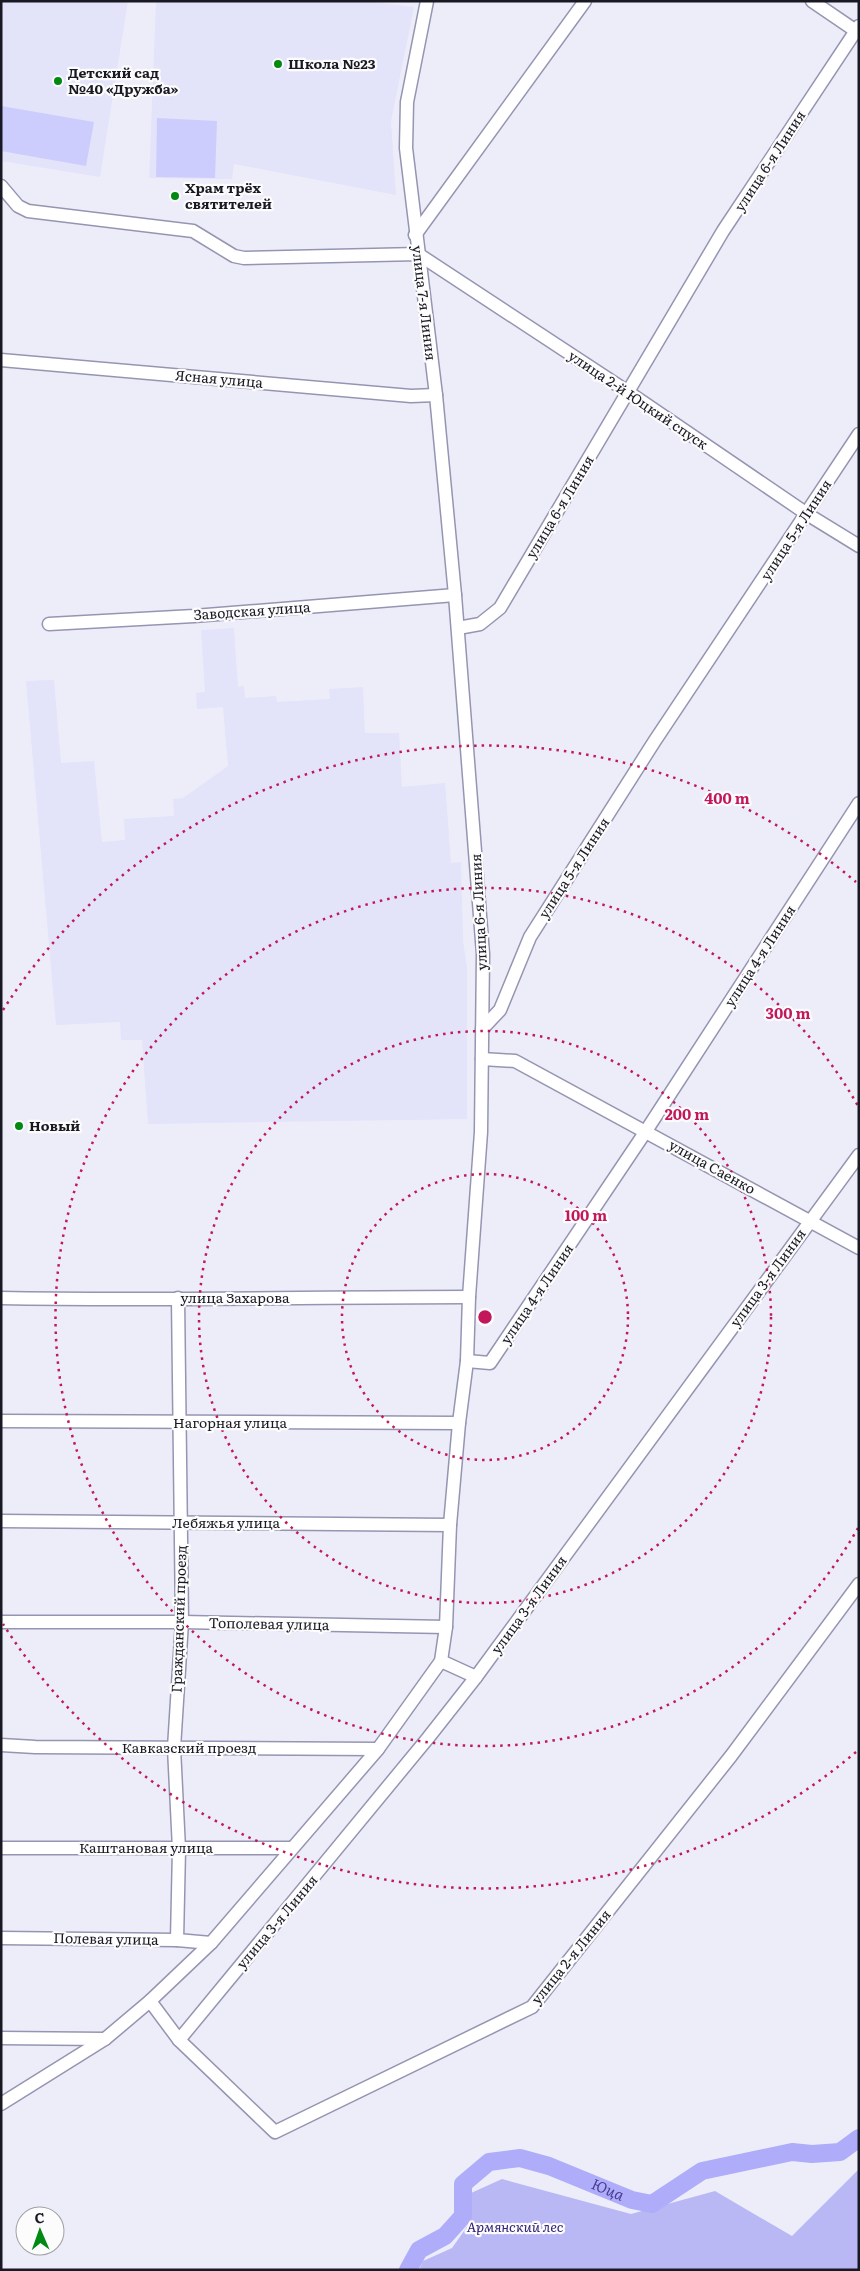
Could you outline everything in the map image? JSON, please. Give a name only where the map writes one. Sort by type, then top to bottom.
[{"type":"street","points":[[415,235],[405,126],[410,80],[427,1]]},
{"type":"street","name":"улица 7-я Линия","points":[[458,628],[436,395],[415,235],[585,1]]},
{"type":"street","points":[[812,1],[858,30]]},
{"type":"street","name":"улица 6-я Линия","points":[[482,1029],[482,954],[458,628],[480,624],[500,608],[723,231],[858,30]]},
{"type":"street","points":[[1,186],[18,206],[28,211],[193,231],[234,256],[244,258],[418,254]]},
{"type":"street","name":"улица 2-й Юцкий спуск","points":[[418,254],[628,392],[807,514],[859,546]]},
{"type":"street","name":"Ясная улица","points":[[1,360],[411,396],[436,395]]},
{"type":"street","name":"улица 5-я Линия","points":[[482,1029],[500,1010],[530,937],[654,742],[859,434]]},
{"type":"street","name":"Заводская улица","points":[[49,624],[194,616],[455,595]]},
{"type":"street","name":"улица 4-я Линия","points":[[467,1361],[490,1363],[646,1131],[859,803]]},
{"type":"street","points":[[1,2104],[105,2039],[150,2001],[211,1943],[378,1748],[442,1661],[446,1627],[450,1525],[459,1423],[467,1361],[469,1297],[481,1132],[482,1029]]},
{"type":"street","name":"улица Саенко","points":[[482,1058],[515,1061],[859,1248]]},
{"type":"street","name":"улица 3-я Линия","points":[[179,2040],[476,1677],[859,1155]]},
{"type":"street","name":"улица Захарова","points":[[1,1298],[95,1300],[469,1297]]},
{"type":"street","name":"Гражданский проезд","points":[[177,1940],[179,1849],[174,1748],[182,1622],[178,1298]]},
{"type":"street","name":"Нагорная улица","points":[[1,1421],[459,1423]]},
{"type":"street","name":"Лебяжья улица","points":[[1,1521],[450,1525]]},
{"type":"street","name":"улица 2-я Линия","points":[[150,2001],[179,2040],[275,2132],[532,2007],[731,1756],[859,1584]]},
{"type":"street","name":"Тополевая улица","points":[[1,1622],[182,1622],[446,1627]]},
{"type":"street","points":[[442,1661],[476,1677]]},
{"type":"street","name":"Кавказский проезд","points":[[1,1745],[35,1747],[378,1748]]},
{"type":"street","name":"Каштановая улица","points":[[1,1848],[291,1848]]},
{"type":"street","name":"Полевая улица","points":[[1,1938],[177,1940],[211,1943]]},
{"type":"street","points":[[1,2038],[105,2039]]},
{"type":"shaded area","name":"Детский сад №40 «Дружба»","points":[[1,1],[128,1],[100,177],[1,161]]},
{"type":"shaded area","name":"Школа №23","points":[[156,1],[365,1],[414,7],[391,121],[396,195],[234,164],[232,179],[149,178]]},
{"type":"shaded area","points":[[1,106],[94,122],[86,166],[1,151]]},
{"type":"shaded area","points":[[157,118],[217,121],[215,178],[156,177]]},
{"type":"shaded area","points":[[234,628],[238,687],[244,686],[245,698],[276,696],[277,702],[330,699],[329,689],[363,687],[365,733],[399,733],[402,787],[445,783],[451,863],[461,862],[463,941],[467,968],[467,1119],[148,1124],[142,1040],[121,1040],[120,1022],[56,1025],[26,681],[54,680],[61,763],[94,761],[102,842],[125,840],[124,819],[174,816],[173,799],[183,798],[228,766],[223,707],[197,709],[196,693],[205,692],[201,630]]},
{"type":"green space","name":"Армянский лес","points":[[859,2169],[859,2270],[419,2270],[423,2261],[452,2248],[471,2221],[471,2193],[502,2179],[631,2214],[715,2191],[792,2236]]},
{"type":"waterway","name":"Юца","points":[[408,2270],[419,2250],[445,2236],[463,2216],[463,2184],[489,2162],[520,2158],[549,2166],[632,2200],[652,2204],[702,2171],[792,2152],[812,2154],[840,2152],[859,2138]]},
{"type":"place","name":"Школа №23","points":[[278,64]]},
{"type":"place","name":"Детский сад №40 «Дружба»","points":[[58,81]]},
{"type":"place","name":"Храм трёх святителей","points":[[175,196]]},
{"type":"place","name":"Новый","points":[[19,1126]]}]
